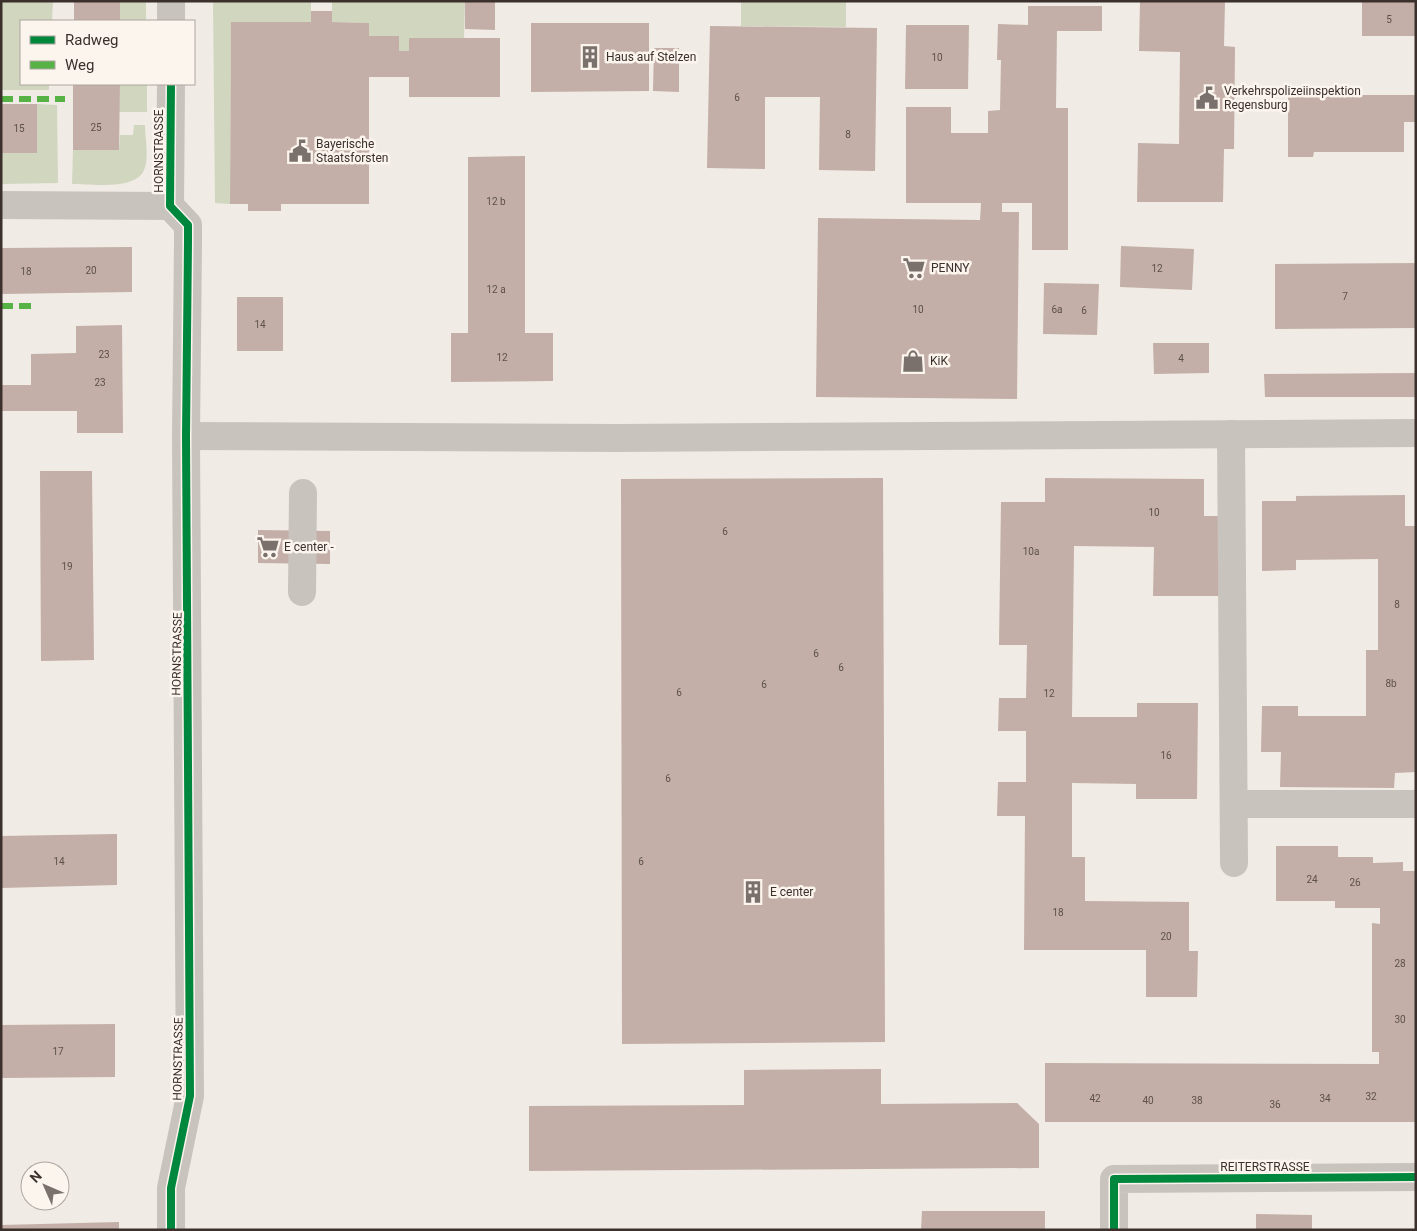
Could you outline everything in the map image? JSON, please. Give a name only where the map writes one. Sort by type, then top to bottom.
[{"type":"street","points":[[171,1],[171,20]]},
{"type":"street","name":"HORNSTRASSE","points":[[170,1230],[171,1188],[190,1096],[186,436],[188,225],[170,206],[171,85]]},
{"type":"street","points":[[1,206],[170,206]]},
{"type":"street","points":[[186,436],[617,438],[1416,433]]},
{"type":"street","points":[[1231,434],[1234,863]]},
{"type":"street","points":[[303,493],[303,592]]},
{"type":"street","points":[[1234,804],[1416,804]]},
{"type":"street","name":"REITERSTRASSE","points":[[1114,1230],[1114,1179],[1416,1177]]},
{"type":"green space","points":[[1,1],[53,1],[52,20],[20,20],[20,85],[49,85],[49,90],[1,90]]},
{"type":"green space","points":[[120,1],[146,1],[146,20],[120,20]]},
{"type":"green space","points":[[213,1],[311,1],[311,22],[231,23],[230,204],[215,203]]},
{"type":"green space","points":[[332,1],[465,1],[464,38],[409,38],[409,51],[399,51],[369,36],[369,23],[332,22]]},
{"type":"green space","points":[[741,1],[846,1],[846,27],[741,26]]},
{"type":"green space","points":[[120,85],[147,85],[147,112],[119,112]]},
{"type":"green space","points":[[37,104],[57,105],[58,183],[1,184],[1,153],[37,153]]},
{"type":"green space","points":[[134,125],[145,125],[147,150],[145,167],[138,178],[121,184],[110,185],[72,184],[73,150],[119,150],[120,135],[133,135]]},
{"type":"building","points":[[74,1],[120,1],[120,20],[74,20]]},
{"type":"building","points":[[465,1],[495,1],[495,30],[465,29]]},
{"type":"building","name":"Verkehrspolizeiinspektion Regensburg","points":[[1140,1],[1225,1],[1224,46],[1235,47],[1234,149],[1224,149],[1223,202],[1137,202],[1138,143],[1179,144],[1180,52],[1139,51]]},
{"type":"building","points":[[1362,1],[1416,1],[1416,36],[1362,36]]},
{"type":"building","points":[[1028,6],[1102,6],[1102,31],[1057,31],[1056,108],[1068,108],[1068,250],[1032,250],[1032,203],[1002,203],[1002,212],[1019,212],[1017,399],[816,397],[818,218],[980,220],[981,203],[906,203],[906,107],[951,107],[951,133],[988,133],[988,111],[1000,110],[1001,60],[997,60],[998,24],[1028,25]]},
{"type":"building","name":"Bayerische Staatsforsten","points":[[311,11],[332,11],[332,22],[369,23],[369,36],[399,36],[399,51],[409,51],[409,38],[500,38],[500,97],[409,97],[409,77],[369,77],[369,204],[281,204],[281,211],[248,211],[248,204],[230,204],[231,22],[311,22]]},
{"type":"building","name":"Haus auf Stelzen","points":[[531,23],[649,23],[649,91],[531,92]]},
{"type":"building","points":[[906,25],[969,25],[968,89],[905,89]]},
{"type":"building","points":[[710,26],[877,28],[875,171],[819,170],[820,97],[765,97],[765,169],[707,168]]},
{"type":"building","points":[[654,48],[679,48],[679,92],[653,91]]},
{"type":"building","points":[[73,85],[120,85],[119,150],[73,150]]},
{"type":"building","points":[[1288,95],[1416,95],[1416,122],[1404,122],[1404,152],[1314,152],[1313,157],[1288,157]]},
{"type":"building","points":[[1,104],[37,104],[37,153],[1,153]]},
{"type":"building","points":[[525,156],[525,333],[553,333],[553,381],[451,382],[451,333],[468,333],[468,157]]},
{"type":"building","points":[[1121,246],[1194,249],[1192,290],[1120,287]]},
{"type":"building","points":[[132,247],[132,292],[1,294],[1,248]]},
{"type":"building","points":[[1416,263],[1416,328],[1275,329],[1275,264]]},
{"type":"building","points":[[1044,283],[1099,284],[1097,335],[1043,334]]},
{"type":"building","points":[[237,297],[283,297],[283,351],[237,351]]},
{"type":"building","points":[[122,325],[123,433],[77,433],[77,411],[1,411],[1,385],[31,385],[31,354],[76,353],[76,326]]},
{"type":"building","points":[[1153,343],[1209,343],[1209,373],[1154,374]]},
{"type":"building","points":[[1416,373],[1416,397],[1265,397],[1264,374]]},
{"type":"building","points":[[40,471],[92,471],[94,660],[41,661]]},
{"type":"building","name":"E center","points":[[883,478],[885,1042],[622,1044],[621,479]]},
{"type":"building","points":[[1045,478],[1204,479],[1204,516],[1221,516],[1220,596],[1153,596],[1154,547],[1074,546],[1072,717],[1137,717],[1137,703],[1198,703],[1197,799],[1136,799],[1136,784],[1072,783],[1072,857],[1085,857],[1085,901],[1189,902],[1189,951],[1198,951],[1197,997],[1146,997],[1146,950],[1024,950],[1025,816],[997,816],[998,782],[1026,782],[1026,731],[998,731],[999,698],[1026,698],[1027,645],[999,645],[1001,502],[1045,502]]},
{"type":"building","points":[[1405,495],[1405,526],[1416,526],[1416,772],[1395,773],[1394,788],[1280,787],[1281,752],[1261,752],[1262,706],[1298,706],[1298,716],[1366,716],[1366,650],[1378,650],[1378,559],[1296,560],[1296,570],[1262,571],[1262,501],[1296,501],[1296,496]]},
{"type":"building","points":[[258,530],[330,531],[330,564],[258,563]]},
{"type":"building","points":[[117,834],[117,885],[1,888],[1,836]]},
{"type":"building","points":[[1276,846],[1338,846],[1338,857],[1373,857],[1373,863],[1403,862],[1403,871],[1416,871],[1416,1122],[1045,1122],[1045,1063],[1379,1064],[1379,1052],[1372,1052],[1372,923],[1380,924],[1380,908],[1335,908],[1335,901],[1276,901]]},
{"type":"building","points":[[115,1024],[115,1077],[1,1078],[1,1025]]},
{"type":"building","points":[[881,1069],[881,1104],[1017,1103],[1039,1124],[1039,1168],[529,1171],[529,1106],[744,1105],[744,1070]]},
{"type":"building","points":[[922,1211],[1045,1211],[1045,1230],[921,1230]]},
{"type":"building","points":[[1256,1214],[1312,1215],[1312,1230],[1256,1230]]},
{"type":"building","points":[[119,1222],[119,1230],[1,1230],[1,1225]]},
{"type":"marked path","points":[[1,99],[65,99]]},
{"type":"marked path","points":[[1,306],[36,306]]},
{"type":"cycle path","points":[[171,85],[170,206],[188,225],[186,436],[190,1096],[171,1188],[171,1230]]},
{"type":"cycle path","points":[[1114,1230],[1114,1179],[1416,1177]]},
{"type":"place","name":"Haus auf Stelzen","points":[[590,57]]},
{"type":"place","name":"Verkehrspolizeiinspektion Regensburg","points":[[1207,98]]},
{"type":"place","name":"Bayerische Staatsforsten","points":[[300,151]]},
{"type":"place","name":"PENNY","points":[[914,268]]},
{"type":"place","name":"KiK","points":[[913,361]]},
{"type":"place","name":"E center -","points":[[268,547]]},
{"type":"place","name":"E center","points":[[753,892]]}]
